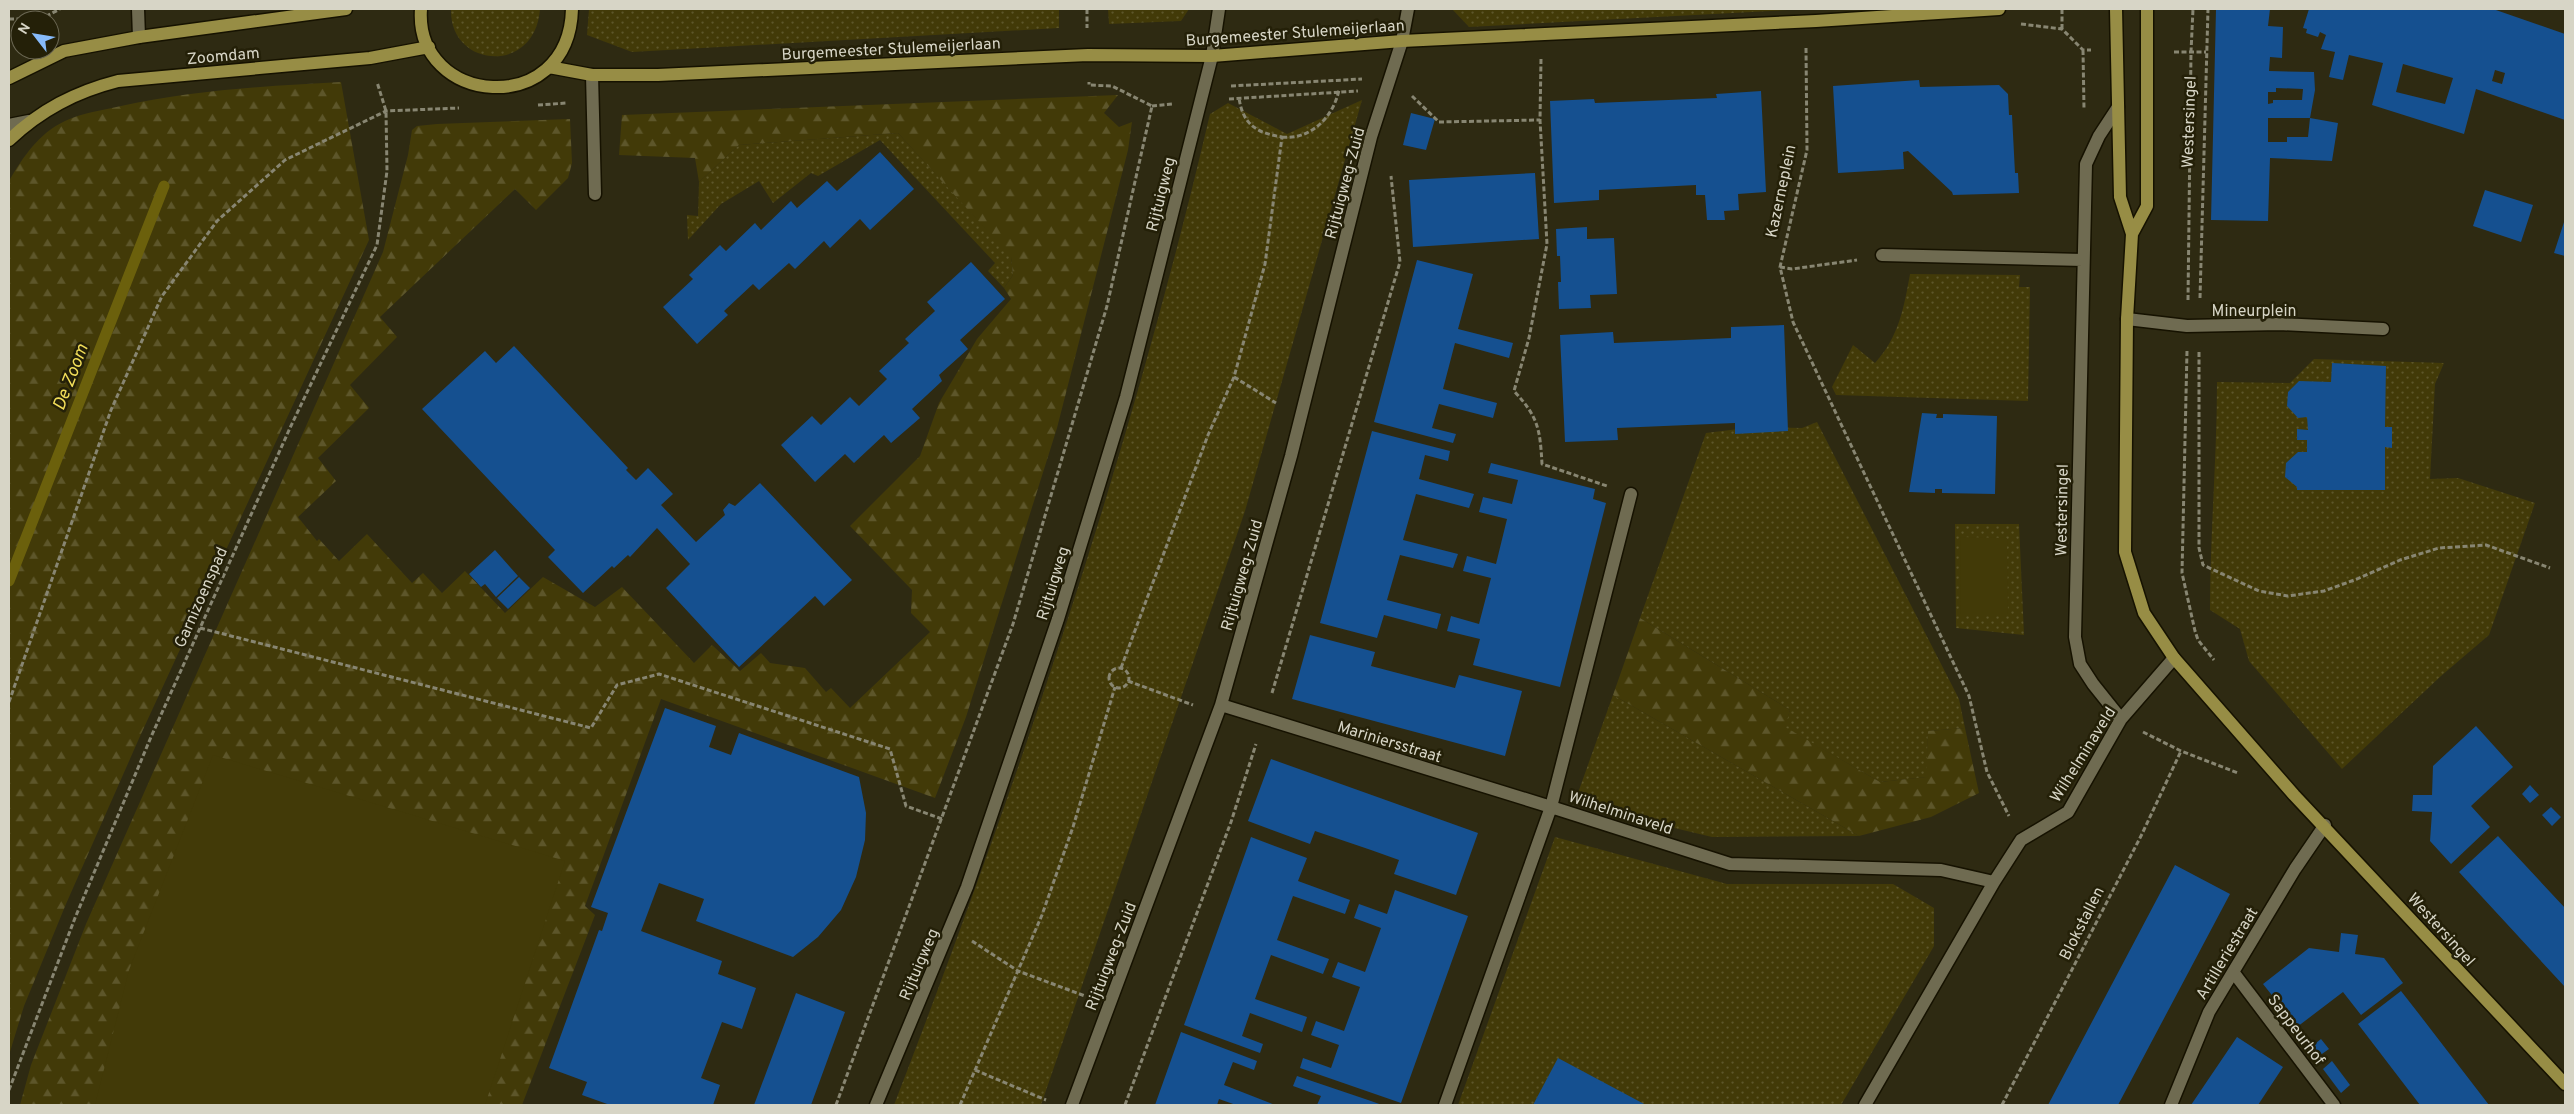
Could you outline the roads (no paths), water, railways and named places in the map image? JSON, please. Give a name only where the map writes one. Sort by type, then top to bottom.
[{"type":"main road","name":"Zoomdam","points":[[9,78],[64,51],[139,37],[346,9]]},
{"type":"main road","points":[[421,9],[422,30],[429,47],[440,62],[452,73],[478,86],[508,87],[534,78],[549,67],[561,52],[569,35],[572,9]]},
{"type":"main road","name":"Burgemeester Stulemeijerlaan","points":[[549,67],[592,75],[658,75],[1088,55],[1212,56],[1402,41],[1816,21],[1999,9]]},
{"type":"main road","name":"Westersingel","points":[[2116,9],[2120,197],[2132,234],[2126,319],[2125,552],[2144,613],[2174,658],[2294,795],[2325,825],[2498,1015],[2565,1084]]},
{"type":"main road","name":"Westersingel","points":[[2132,234],[2147,206],[2147,9]]},
{"type":"main road","name":"Zoomdam","points":[[9,140],[29,121],[66,99],[93,88],[118,81],[370,58],[429,47]]},
{"type":"street","points":[[138,9],[139,37]]},
{"type":"street","name":"Rijtuigweg","points":[[876,1105],[970,878],[1058,619],[1126,397],[1212,56],[1219,9]]},
{"type":"street","name":"Rijtuigweg-Zuid","points":[[1072,1105],[1220,709],[1300,418],[1372,137],[1402,41],[1408,9]]},
{"type":"street","points":[[592,75],[595,194]]},
{"type":"street","name":"Westersingel","points":[[2118,107],[2099,136],[2086,164],[2075,637],[2080,664],[2093,684],[2121,718]]},
{"type":"street","points":[[9,125],[29,121]]},
{"type":"street","points":[[1882,255],[2084,260]]},
{"type":"street","name":"Mineurplein","points":[[2126,319],[2199,326],[2279,324],[2383,329]]},
{"type":"street","points":[[1551,807],[1631,494]]},
{"type":"street","name":"Wilhelminaveld","points":[[1865,1105],[1994,882],[2021,840],[2068,812],[2121,718],[2174,658]]},
{"type":"street","name":"Mariniersstraat","points":[[1220,709],[1264,720],[1551,807]]},
{"type":"street","name":"Wilhelminaveld","points":[[1445,1105],[1551,807],[1730,864],[1941,870],[1994,882]]},
{"type":"street","name":"Artilleriestraat","points":[[2172,1105],[2209,1012],[2234,973],[2294,869],[2325,825]]},
{"type":"street","name":"Sappeurhof","points":[[2234,973],[2334,1105]]},
{"type":"waterway","name":"De Zoom","points":[[9,581],[164,186]]}]
